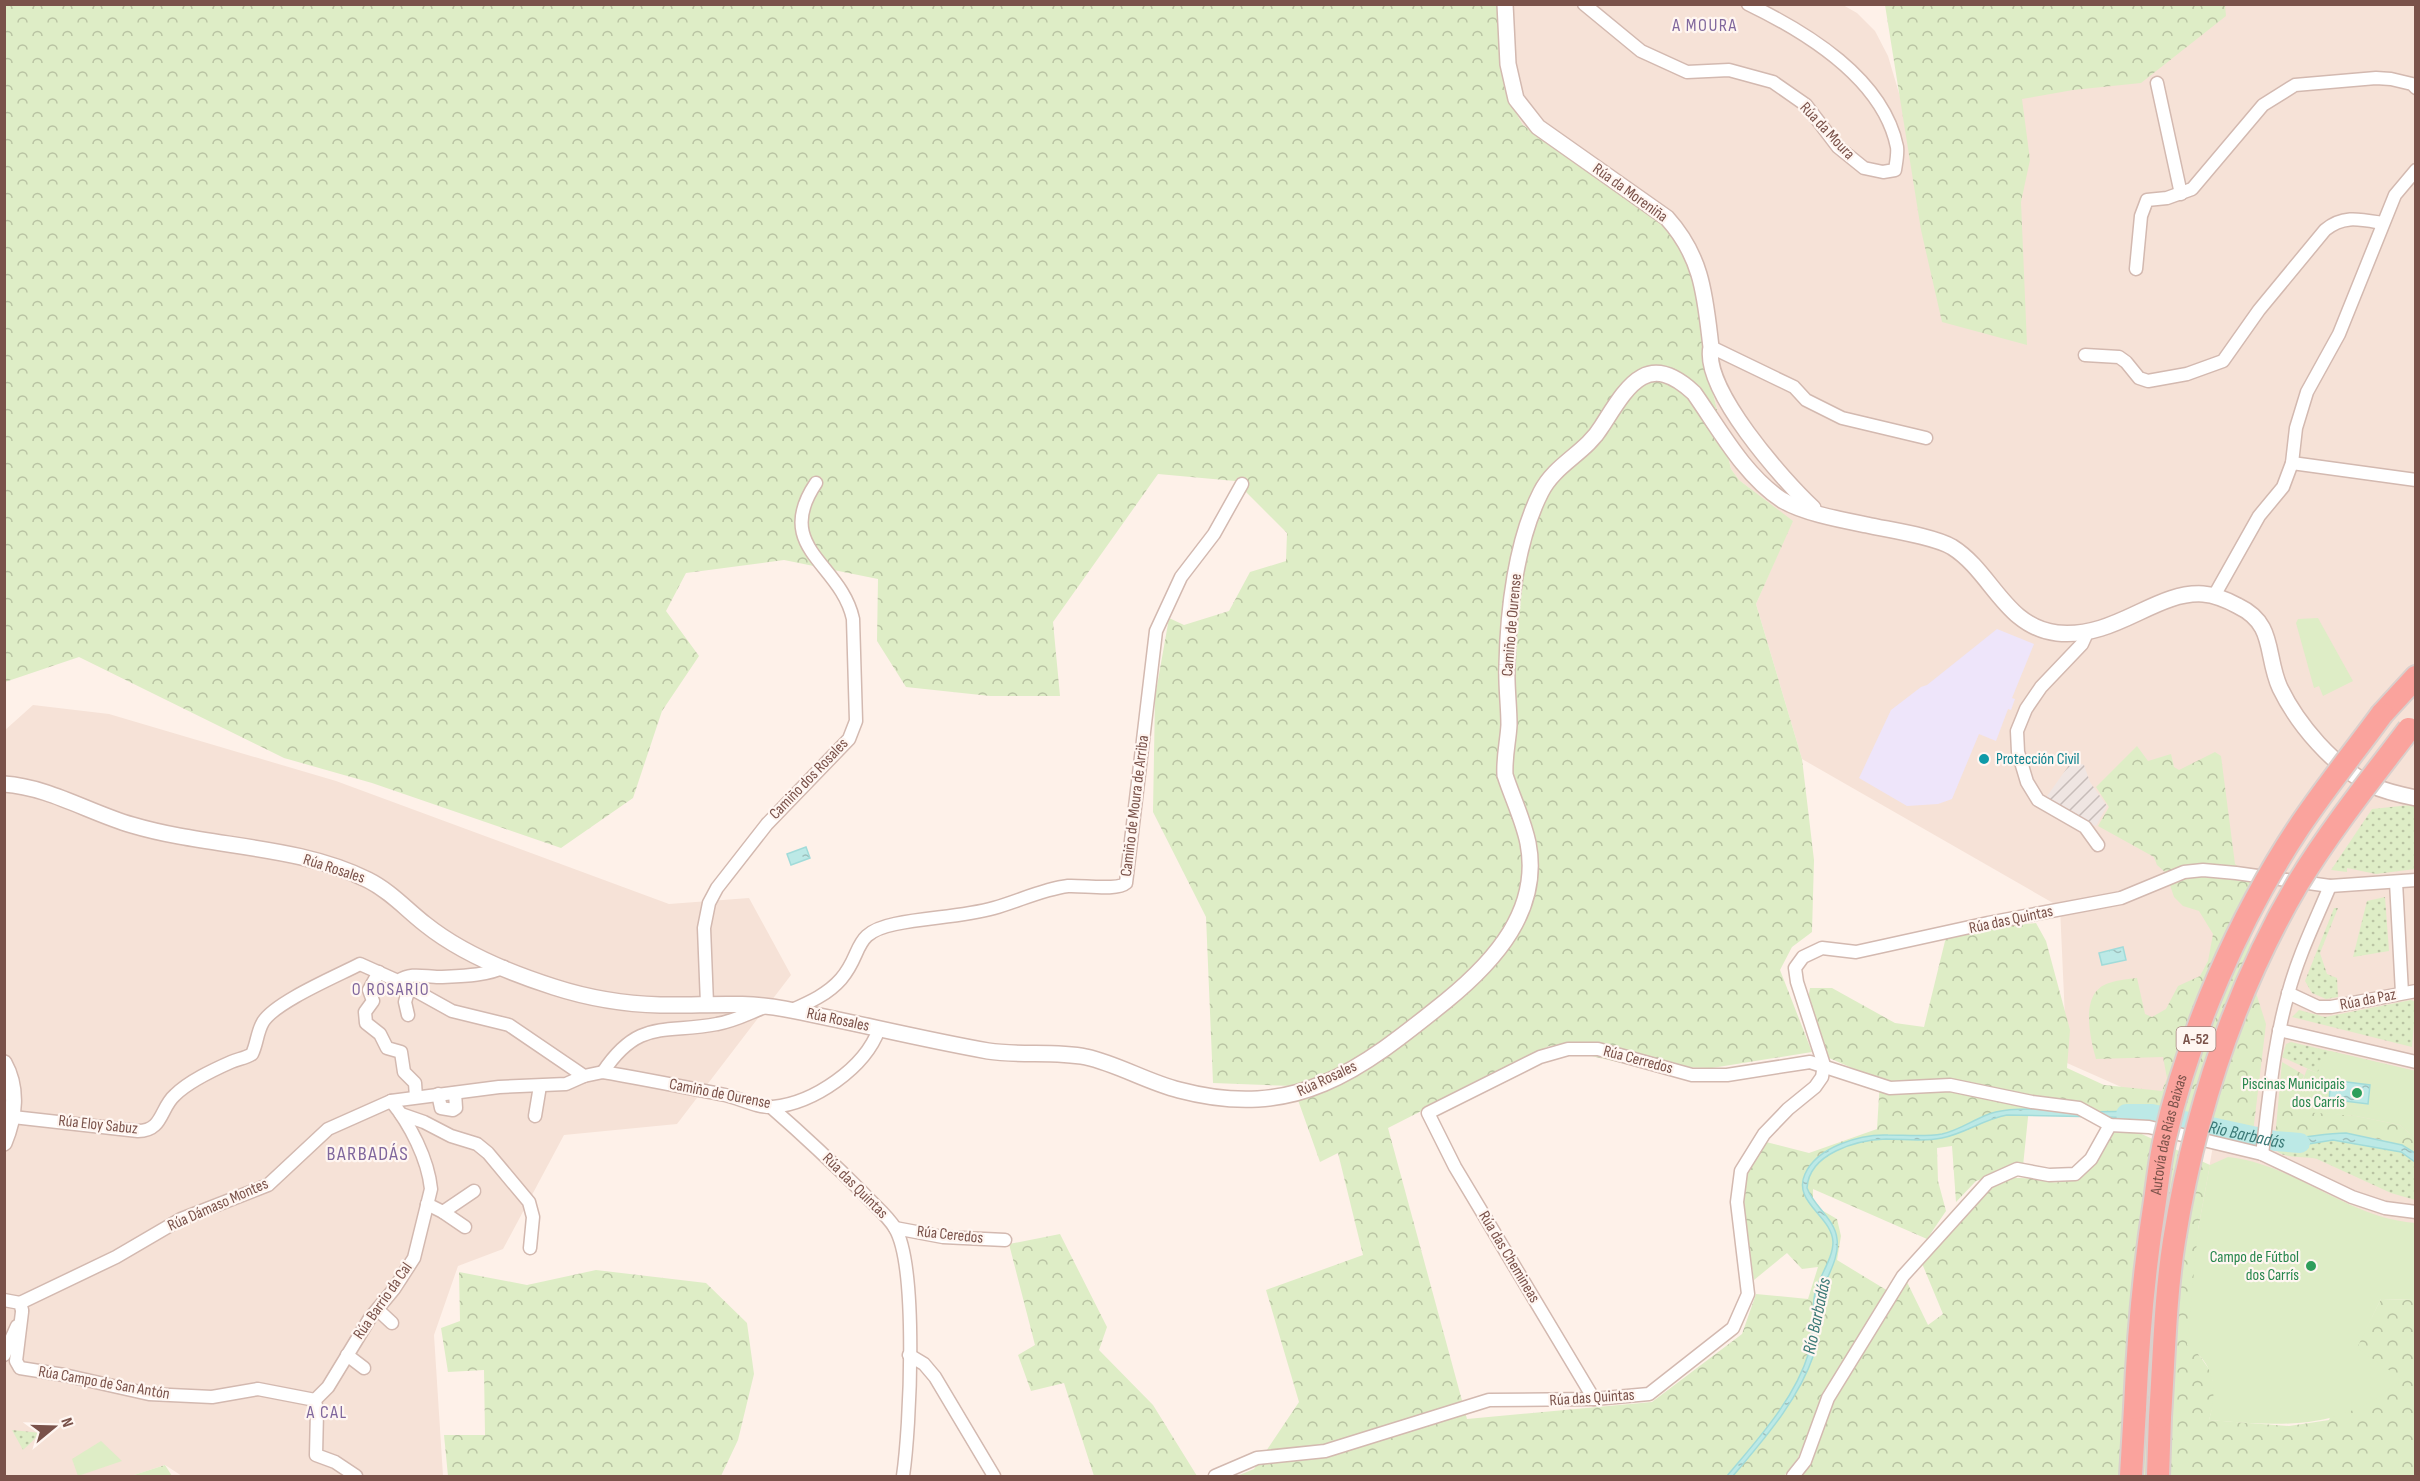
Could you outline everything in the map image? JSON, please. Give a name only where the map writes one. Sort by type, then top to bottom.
[{"type":"highway","name":"Autovía das Rías Baixas","points":[[2131,1476],[2138,1333],[2149,1238],[2164,1140],[2179,1084],[2213,994],[2250,911],[2299,828],[2382,714],[2415,677]]},
{"type":"highway","name":"Autovía das Rías Baixas","points":[[2157,1476],[2174,1243],[2190,1150],[2204,1097],[2237,1008],[2276,924],[2327,839],[2412,725]]},
{"type":"street","name":"Rúa da Moreniña","points":[[1504,4],[1508,64],[1516,99],[1538,127],[1658,212],[1680,233],[1703,281],[1711,347],[1709,355],[1719,385],[1739,422],[1792,489],[1820,514]]},
{"type":"street","name":"Rúa da Moura","points":[[1584,4],[1641,51],[1687,72],[1729,70],[1773,82],[1806,105],[1838,147],[1864,168],[1883,172],[1895,170],[1897,148],[1881,108],[1841,60],[1791,24],[1748,4]]},
{"type":"street","points":[[2136,269],[2143,207],[2147,200],[2181,194],[2200,182],[2263,105],[2281,92],[2307,82],[2376,78],[2414,85]]},
{"type":"street","points":[[2157,83],[2181,194]]},
{"type":"street","points":[[2411,797],[2371,785],[2340,763],[2318,741],[2295,714],[2279,686],[2265,627],[2240,606],[2214,596],[2259,516],[2283,487],[2292,463],[2296,428],[2307,393],[2339,334],[2395,195],[2415,170]]},
{"type":"street","points":[[2085,355],[2119,357],[2139,378],[2148,381],[2187,374],[2223,361],[2259,309],[2325,230],[2336,221],[2359,219],[2382,223]]},
{"type":"street","points":[[1711,347],[1794,387],[1806,399],[1842,418],[1926,438]]},
{"type":"street","name":"Camiño de Ourense","points":[[1524,826],[1509,788],[1504,763],[1509,724],[1507,666],[1510,612],[1519,558],[1540,493],[1551,475],[1595,438],[1628,386],[1646,375],[1668,376],[1684,384],[1694,393],[1751,472],[1783,501],[1820,514],[1951,546],[1972,563],[2007,608],[2037,628],[2068,633],[2087,633],[2110,627],[2168,600],[2200,593],[2214,596]]},
{"type":"street","points":[[2292,463],[2415,480]]},
{"type":"street","name":"Camiño dos Rosales","points":[[706,1004],[704,949],[709,903],[735,863],[767,824],[849,739],[856,721],[853,619],[850,604],[810,551],[803,539],[800,523],[802,508],[816,483]]},
{"type":"street","name":"Camiño de Moura de Arriba","points":[[792,1010],[830,990],[848,969],[864,938],[875,930],[894,924],[967,914],[1062,887],[1081,885],[1120,887],[1126,883],[1156,630],[1181,578],[1214,534],[1242,484]]},
{"type":"street","points":[[2067,660],[2068,633]]},
{"type":"street","points":[[2087,633],[2067,660],[2041,687],[2026,709],[2017,731],[2018,752],[2027,782],[2038,800],[2085,827],[2098,845]]},
{"type":"street","name":"Rúa Rosales","points":[[4,784],[33,789],[129,825],[168,835],[291,856],[353,873],[374,883],[449,941],[550,986],[585,996],[619,1002],[769,1006],[990,1051],[1092,1058],[1146,1081],[1183,1092],[1231,1100],[1281,1099],[1305,1091],[1358,1066],[1407,1032],[1472,980],[1501,948],[1520,919],[1528,894],[1530,870],[1524,826]]},
{"type":"street","name":"Rúa das Quintas","points":[[1215,1476],[1257,1458],[1325,1451],[1450,1410],[1490,1400],[1594,1399],[1649,1394],[1733,1328],[1748,1294],[1737,1202],[1741,1171],[1764,1134],[1788,1109],[1815,1087],[1822,1077],[1824,1065],[1797,982],[1795,968],[1803,957],[1822,948],[1856,952],[1988,922],[2121,898],[2141,892],[2168,877],[2184,872],[2236,873],[2330,886]]},
{"type":"street","points":[[2262,1154],[2279,1029],[2288,993],[2305,942],[2330,886],[2415,880]]},
{"type":"street","points":[[2396,882],[2402,993]]},
{"type":"street","name":"Rúa Eloy Sabuz","points":[[13,1117],[138,1131],[149,1130],[158,1123],[170,1100],[179,1091],[220,1067],[252,1054],[263,1022],[276,1010],[360,964],[398,981],[452,1011],[509,1025],[584,1076]]},
{"type":"street","points":[[398,981],[409,975],[441,977],[493,972],[504,967]]},
{"type":"street","points":[[380,972],[369,990],[373,1001],[365,1012],[366,1023],[380,1034],[387,1048],[400,1052],[404,1072],[415,1083],[416,1097]]},
{"type":"street","points":[[408,1015],[405,1002],[410,988]]},
{"type":"street","name":"Rúa da Paz","points":[[2288,993],[2318,1007],[2331,1007],[2415,991]]},
{"type":"street","points":[[603,1072],[619,1052],[647,1033],[672,1027],[717,1024],[769,1006]]},
{"type":"street","name":"Camiño de Ourense","points":[[603,1072],[771,1107],[806,1100],[818,1093],[862,1059],[869,1051],[879,1029]]},
{"type":"street","points":[[2279,1029],[2415,1062]]},
{"type":"street","name":"Rúa Cerredos","points":[[1428,1113],[1540,1057],[1568,1049],[1598,1049],[1692,1075],[1727,1075],[1810,1062],[1824,1065]]},
{"type":"street","points":[[4,1063],[12,1083],[13,1117],[4,1143]]},
{"type":"street","points":[[1824,1065],[1890,1088],[1950,1085],[2084,1110],[2095,1119],[2110,1125],[2149,1127],[2262,1154],[2352,1197],[2385,1208],[2415,1212]]},
{"type":"street","name":"Rúa Dámaso Montes","points":[[21,1307],[116,1257],[181,1219],[268,1185],[328,1129],[391,1101],[438,1094],[566,1084],[584,1076],[603,1072]]},
{"type":"street","points":[[535,1116],[540,1086]]},
{"type":"street","name":"Rúa Barrio da Cal","points":[[315,1400],[328,1387],[347,1354],[414,1258],[431,1189],[430,1179],[401,1114],[391,1101]]},
{"type":"street","name":"Rúa das Quintas","points":[[771,1107],[851,1182],[895,1228],[908,1280],[909,1355],[903,1476]]},
{"type":"street","name":"Rúa das Chemineas","points":[[1428,1113],[1455,1167],[1594,1399]]},
{"type":"street","points":[[401,1114],[424,1122],[451,1136],[477,1144],[488,1153],[529,1202],[533,1217],[530,1248]]},
{"type":"street","points":[[1793,1476],[1805,1461],[1828,1398],[1903,1276],[1988,1182],[2017,1169],[2049,1175],[2075,1174],[2091,1159],[2110,1125]]},
{"type":"street","points":[[443,1212],[474,1191]]},
{"type":"street","points":[[427,1204],[465,1227]]},
{"type":"street","name":"Rúa Ceredos","points":[[895,1228],[943,1237],[1005,1240]]},
{"type":"street","points":[[4,1300],[21,1307],[4,1355]]},
{"type":"street","name":"Rúa Campo de San Antón","points":[[21,1307],[16,1361],[20,1368],[64,1374],[150,1394],[212,1397],[258,1389],[315,1400]]},
{"type":"street","points":[[378,1310],[392,1323]]},
{"type":"street","points":[[347,1354],[364,1368]]},
{"type":"street","points":[[909,1355],[924,1364],[934,1377],[994,1476]]},
{"type":"street","points":[[315,1400],[318,1411],[316,1455],[335,1462],[356,1476]]},
{"type":"shaded area","points":[[1500,5],[1843,5],[1857,13],[1875,31],[1888,56],[1901,100],[2159,58],[2208,5],[2415,5],[2416,1300],[2198,1230],[2216,1129],[2067,1063],[2060,907],[1802,759],[1756,604],[1792,521],[1739,480],[1731,469],[1703,351],[1695,284],[1645,206],[1523,125],[1513,108],[1501,74]]},
{"type":"shaded area","points":[[1997,629],[2034,644],[2012,698],[2015,699],[2011,710],[2008,709],[1996,741],[1979,734],[1952,799],[1938,804],[1907,806],[1859,778],[1891,710],[1927,685]]},
{"type":"shaded area","points":[[33,705],[109,714],[336,781],[669,904],[749,898],[791,975],[677,1124],[564,1135],[503,1249],[458,1266],[434,1335],[443,1476],[182,1476],[165,1465],[131,1476],[5,1476],[4,731]]},
{"type":"shaded area","points":[[2072,761],[2084,765],[2090,782],[2107,806],[2096,826],[2065,814],[2045,799]]},
{"type":"green space","points":[[4,5],[1500,5],[1501,66],[1507,93],[1523,125],[1645,206],[1663,222],[1688,260],[1695,284],[1703,351],[1731,469],[1739,480],[1793,521],[1756,604],[1802,759],[1814,860],[1812,932],[1792,947],[1780,970],[1812,1052],[1712,1068],[1634,1066],[1549,1046],[1388,1128],[1467,1419],[1652,1402],[1742,1334],[1756,1294],[1808,1299],[1818,1267],[1802,1269],[1787,1253],[1754,1280],[1742,1204],[1746,1172],[1766,1142],[1809,1153],[1877,1129],[1880,1080],[1829,1058],[1808,999],[1810,988],[1832,988],[1895,1023],[1924,1027],[1946,937],[1995,927],[2036,923],[2046,941],[2070,1030],[2067,1068],[2104,1085],[2162,1091],[2167,1078],[2163,1057],[2096,1059],[2089,1016],[2093,996],[2100,988],[2116,981],[2137,978],[2145,1014],[2152,1017],[2166,1009],[2178,986],[2200,976],[2208,961],[2213,934],[2199,911],[2183,906],[2174,897],[2166,873],[2157,865],[2154,857],[2098,826],[2109,807],[2096,787],[2137,746],[2148,761],[2171,754],[2174,767],[2179,770],[2215,752],[2221,756],[2235,864],[2257,882],[2250,942],[2256,993],[2266,1024],[2252,1141],[2215,1139],[2154,1121],[2117,1121],[2100,1117],[2085,1104],[2030,1098],[2023,1166],[1976,1181],[1956,1202],[1952,1146],[1937,1148],[1938,1181],[1946,1211],[1927,1239],[1813,1189],[1813,1205],[1837,1219],[1841,1236],[1837,1260],[1888,1291],[1825,1394],[1798,1458],[1784,1476],[1237,1476],[1254,1469],[1299,1402],[1266,1290],[1363,1255],[1338,1153],[1320,1162],[1293,1086],[1213,1083],[1206,917],[1153,812],[1155,697],[1169,618],[1184,625],[1229,611],[1250,572],[1286,561],[1287,533],[1235,481],[1158,474],[1053,622],[1060,696],[990,696],[906,687],[877,641],[878,579],[784,560],[686,573],[666,611],[699,656],[662,711],[633,798],[561,848],[372,783],[284,758],[79,657],[5,682]]},
{"type":"green space","points":[[1885,5],[2225,5],[2226,16],[2141,83],[2073,90],[2022,99],[2030,160],[2021,202],[2027,345],[1942,322],[1921,230]]},
{"type":"green space","points":[[2318,618],[2353,681],[2323,696],[2319,686],[2314,688],[2296,623],[2298,619]]},
{"type":"green space","points":[[2415,806],[2415,869],[2376,874],[2347,868],[2347,872],[2331,870],[2372,809]]},
{"type":"green space","points":[[2385,897],[2389,951],[2353,957],[2367,901]]},
{"type":"green space","points":[[2334,908],[2338,908],[2320,953],[2327,974],[2337,978],[2338,997],[2326,999],[2312,993],[2305,981]]},
{"type":"green space","points":[[2411,1000],[2416,1002],[2412,1047],[2292,1017],[2299,1010],[2325,1017]]},
{"type":"green space","points":[[2291,1042],[2415,1071],[2317,1073],[2282,1057],[2286,1044]]},
{"type":"green space","name":"Piscinas Municipais dos Carrís","points":[[2330,1051],[2415,1071],[2415,1138],[2400,1125],[2356,1116],[2291,1111],[2307,1069],[2317,1073]]},
{"type":"green space","points":[[2282,1062],[2304,1075],[2292,1110],[2356,1116],[2400,1125],[2415,1138],[2415,1153],[2392,1143],[2351,1134],[2275,1138]]},
{"type":"green space","points":[[2135,1131],[2210,1165],[2198,1230],[2197,1352],[2211,1372],[2214,1386],[2215,1399],[2209,1420],[2289,1426],[2329,1420],[2356,1348],[2381,1299],[2415,1300],[2415,1476],[1803,1476],[1816,1451],[1834,1397],[1906,1280],[1928,1325],[1943,1314],[1921,1261],[1971,1204],[1993,1185],[2004,1180],[2024,1178],[2069,1181],[2087,1170],[2114,1132]]},
{"type":"green space","points":[[2333,1140],[2401,1152],[2415,1162],[2415,1200],[2391,1193],[2317,1159],[2285,1155],[2276,1149],[2274,1144],[2296,1146]]},
{"type":"green space","points":[[2228,1157],[2276,1170],[2367,1212],[2415,1223],[2415,1300],[2381,1299],[2357,1348],[2402,1379],[2357,1409],[2311,1422],[2287,1424],[2209,1420],[2213,1398],[2212,1378],[2204,1360],[2187,1345],[2198,1230],[2210,1165]]},
{"type":"green space","points":[[1060,1234],[1107,1327],[1099,1350],[1153,1405],[1197,1476],[1094,1476],[1064,1383],[1031,1391],[1018,1355],[1035,1345],[1009,1244]]},
{"type":"green space","points":[[596,1270],[706,1283],[747,1323],[754,1374],[738,1440],[721,1476],[448,1476],[444,1435],[485,1435],[484,1370],[448,1372],[441,1328],[460,1321],[459,1272],[527,1285]]},
{"type":"green space","points":[[12,1430],[41,1433],[23,1450]]},
{"type":"green space","points":[[101,1441],[122,1461],[78,1476],[72,1459]]},
{"type":"green space","points":[[165,1465],[172,1476],[131,1476]]},
{"type":"water","points":[[806,847],[810,858],[791,865],[787,854]]},
{"type":"water","points":[[2123,947],[2126,960],[2102,965],[2099,953]]},
{"type":"water","points":[[2331,1080],[2370,1085],[2368,1104],[2329,1099]]},
{"type":"water","name":"Río Barbadás","points":[[2042,1109],[2080,1112],[2152,1111],[2151,1118],[2007,1115],[1942,1138],[1862,1142],[1836,1151],[1816,1166],[1807,1188],[1832,1225],[1837,1247],[1834,1262],[1819,1300],[1814,1354],[1790,1404],[1733,1476],[1727,1476],[1763,1433],[1785,1402],[1795,1386],[1809,1352],[1815,1293],[1831,1255],[1833,1242],[1826,1224],[1804,1193],[1802,1184],[1811,1165],[1819,1156],[1840,1144],[1865,1137],[1942,1134],[1998,1112]]},
{"type":"water","points":[[2346,1133],[2402,1145],[2415,1153],[2415,1162],[2401,1152],[2333,1140],[2296,1146],[2274,1144],[2275,1138]]},
{"type":"waterway","name":"Rio Barbadás","points":[[2126,1114],[2152,1114],[2275,1141],[2300,1143]]},
{"type":"place","name":"Protección Civil","points":[[1984,759]]},
{"type":"place","name":"Piscinas Municipais dos Carrís","points":[[2357,1093]]},
{"type":"place","name":"Campo de Fútbol dos Carrís","points":[[2311,1266]]},
{"type":"district","name":"A MOURA","points":[[1705,25]]},
{"type":"district","name":"O ROSARIO","points":[[391,989]]},
{"type":"district","name":"BARBADÁS","points":[[368,1154]]},
{"type":"district","name":"A CAL","points":[[327,1412]]}]
